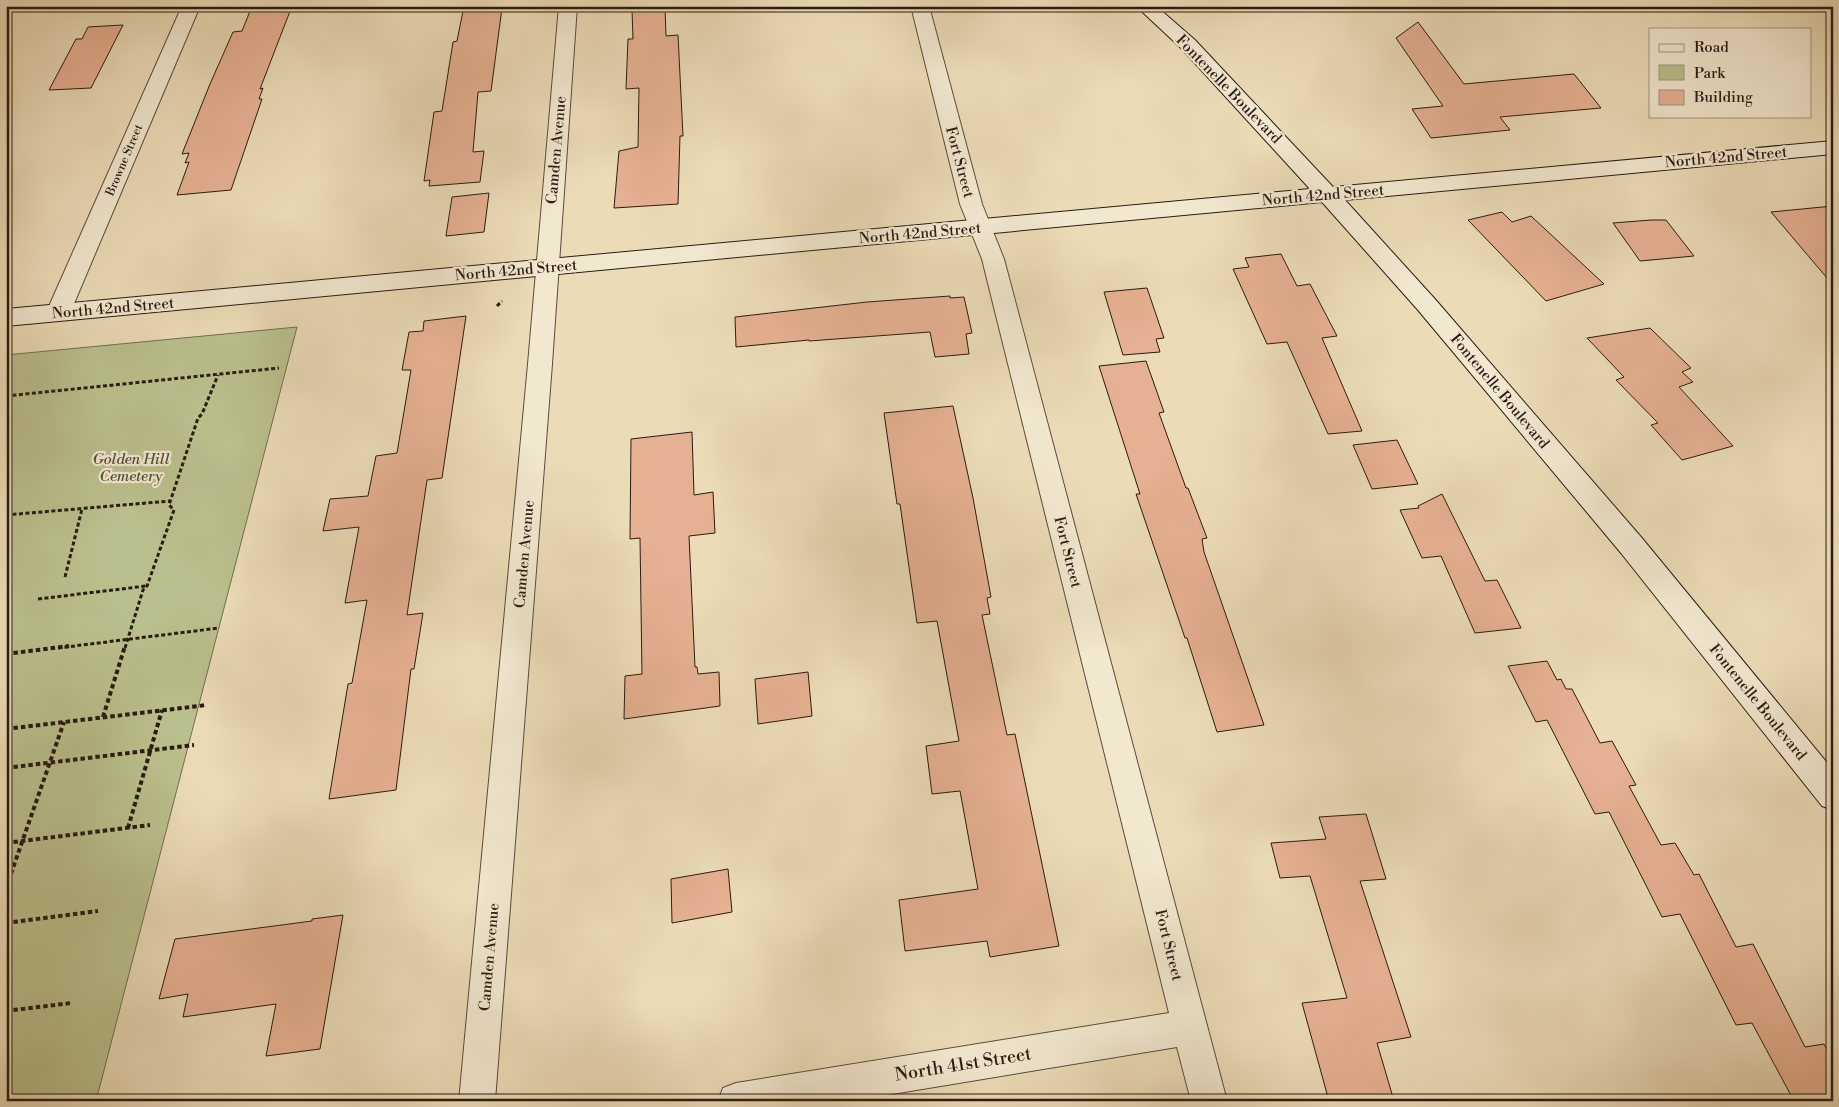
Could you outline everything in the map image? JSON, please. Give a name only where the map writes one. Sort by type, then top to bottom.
[{"type":"street","name":"Browne Street","points":[[58,313],[191,6]]},
{"type":"street","name":"Camden Avenue","points":[[477,1101],[540,364],[546,268],[568,6]]},
{"type":"street","name":"Fort Street","points":[[920,6],[971,204],[993,259],[1209,1101]]},
{"type":"street","name":"Fontenelle Boulevard","points":[[1145,6],[1188,44],[1328,194],[1426,304],[1625,538],[1833,795]]},
{"type":"street","name":"North 42nd Street","points":[[6,318],[1833,147]]},
{"type":"street","name":"North 41st Street","points":[[736,1101],[1190,1027]]},
{"type":"path","points":[[6,396],[279,368]]},
{"type":"path","points":[[104,717],[143,590],[147,586],[174,510],[169,505],[170,501],[198,418],[202,414],[218,375]]},
{"type":"path","points":[[6,515],[170,501]]},
{"type":"path","points":[[65,577],[82,509]]},
{"type":"path","points":[[38,599],[147,586]]},
{"type":"path","points":[[6,654],[219,628]]},
{"type":"path","points":[[6,729],[207,705]]},
{"type":"path","points":[[128,828],[162,710]]},
{"type":"path","points":[[6,888],[64,722]]},
{"type":"path","points":[[6,768],[194,745]]},
{"type":"path","points":[[6,843],[150,826]]},
{"type":"path","points":[[6,923],[98,911]]},
{"type":"path","points":[[6,1011],[71,1003]]},
{"type":"green space","name":"Golden Hill Cemetery","points":[[297,327],[96,1101],[6,1101],[6,355]]},
{"type":"building","points":[[252,6],[292,6],[260,89],[263,88],[259,99],[262,99],[231,190],[177,195],[189,162],[185,163],[189,153],[182,154],[233,32],[242,31]]},
{"type":"building","points":[[665,6],[666,36],[678,35],[683,136],[680,136],[678,204],[614,208],[619,151],[638,147],[639,88],[626,89],[628,39],[633,39],[632,9]]},
{"type":"building","points":[[502,8],[491,91],[478,92],[473,152],[484,151],[480,182],[429,186],[430,180],[424,181],[434,112],[442,111],[453,42],[457,41],[463,11]]},
{"type":"building","points":[[1418,22],[1464,84],[1574,74],[1601,108],[1500,117],[1510,130],[1431,138],[1412,109],[1443,106],[1396,38]]},
{"type":"building","points":[[123,25],[91,88],[49,90],[76,39],[82,39],[88,27]]},
{"type":"building","points":[[489,193],[484,232],[446,236],[452,197]]},
{"type":"building","points":[[1833,206],[1833,285],[1771,212]]},
{"type":"building","points":[[1502,212],[1512,222],[1531,216],[1604,284],[1546,301],[1468,220]]},
{"type":"building","points":[[1666,220],[1694,256],[1640,261],[1613,223]]},
{"type":"building","points":[[1281,254],[1297,286],[1310,284],[1337,336],[1322,338],[1362,431],[1328,434],[1287,342],[1267,344],[1233,269],[1249,267],[1245,258]]},
{"type":"building","points":[[1147,288],[1164,338],[1156,339],[1160,352],[1123,355],[1104,292]]},
{"type":"building","points":[[950,296],[950,298],[964,297],[972,333],[966,334],[969,354],[935,357],[930,332],[736,347],[735,317],[867,302]]},
{"type":"building","points":[[466,316],[442,478],[427,480],[407,615],[423,613],[414,669],[411,669],[396,790],[329,799],[348,684],[352,683],[367,600],[345,603],[359,527],[323,531],[330,499],[368,496],[376,456],[397,453],[411,370],[402,370],[409,332],[423,331],[424,321]]},
{"type":"building","points":[[1650,328],[1691,368],[1682,372],[1693,382],[1679,387],[1733,446],[1682,460],[1651,425],[1658,423],[1616,380],[1624,377],[1587,338]]},
{"type":"building","points":[[1146,361],[1164,412],[1159,413],[1186,488],[1188,488],[1207,538],[1202,539],[1204,552],[1264,725],[1217,732],[1187,638],[1185,638],[1136,494],[1140,494],[1099,366]]},
{"type":"building","points":[[953,406],[973,498],[991,597],[987,598],[990,614],[982,615],[1007,735],[1015,734],[1059,946],[990,957],[987,941],[905,951],[899,900],[978,889],[960,791],[932,794],[926,746],[959,741],[937,621],[917,623],[900,504],[897,504],[884,413]]},
{"type":"building","points":[[692,432],[694,495],[713,492],[715,533],[689,536],[695,667],[697,667],[698,674],[719,672],[720,706],[624,719],[625,676],[642,674],[640,538],[630,539],[631,439]]},
{"type":"building","points":[[1397,440],[1418,484],[1372,489],[1353,445]]},
{"type":"building","points":[[1442,494],[1485,581],[1497,580],[1521,628],[1475,633],[1441,556],[1422,558],[1400,510],[1419,508],[1418,506]]},
{"type":"building","points":[[1547,661],[1557,680],[1561,679],[1566,689],[1572,689],[1600,743],[1612,741],[1636,785],[1629,786],[1661,845],[1675,843],[1694,875],[1699,874],[1736,947],[1753,944],[1805,1047],[1824,1044],[1833,1060],[1833,1101],[1794,1101],[1752,1023],[1736,1025],[1680,914],[1662,917],[1609,812],[1595,814],[1547,720],[1536,722],[1508,666]]},
{"type":"building","points":[[808,672],[812,716],[758,724],[755,679]]},
{"type":"building","points":[[1366,814],[1386,879],[1360,881],[1411,1037],[1377,1043],[1394,1101],[1329,1101],[1302,1003],[1347,998],[1310,876],[1280,878],[1271,843],[1326,839],[1319,817]]},
{"type":"building","points":[[728,869],[732,912],[672,923],[671,879]]},
{"type":"building","points":[[343,915],[320,1049],[266,1056],[276,1004],[183,1017],[188,994],[159,999],[175,939],[312,921],[312,919]]}]
